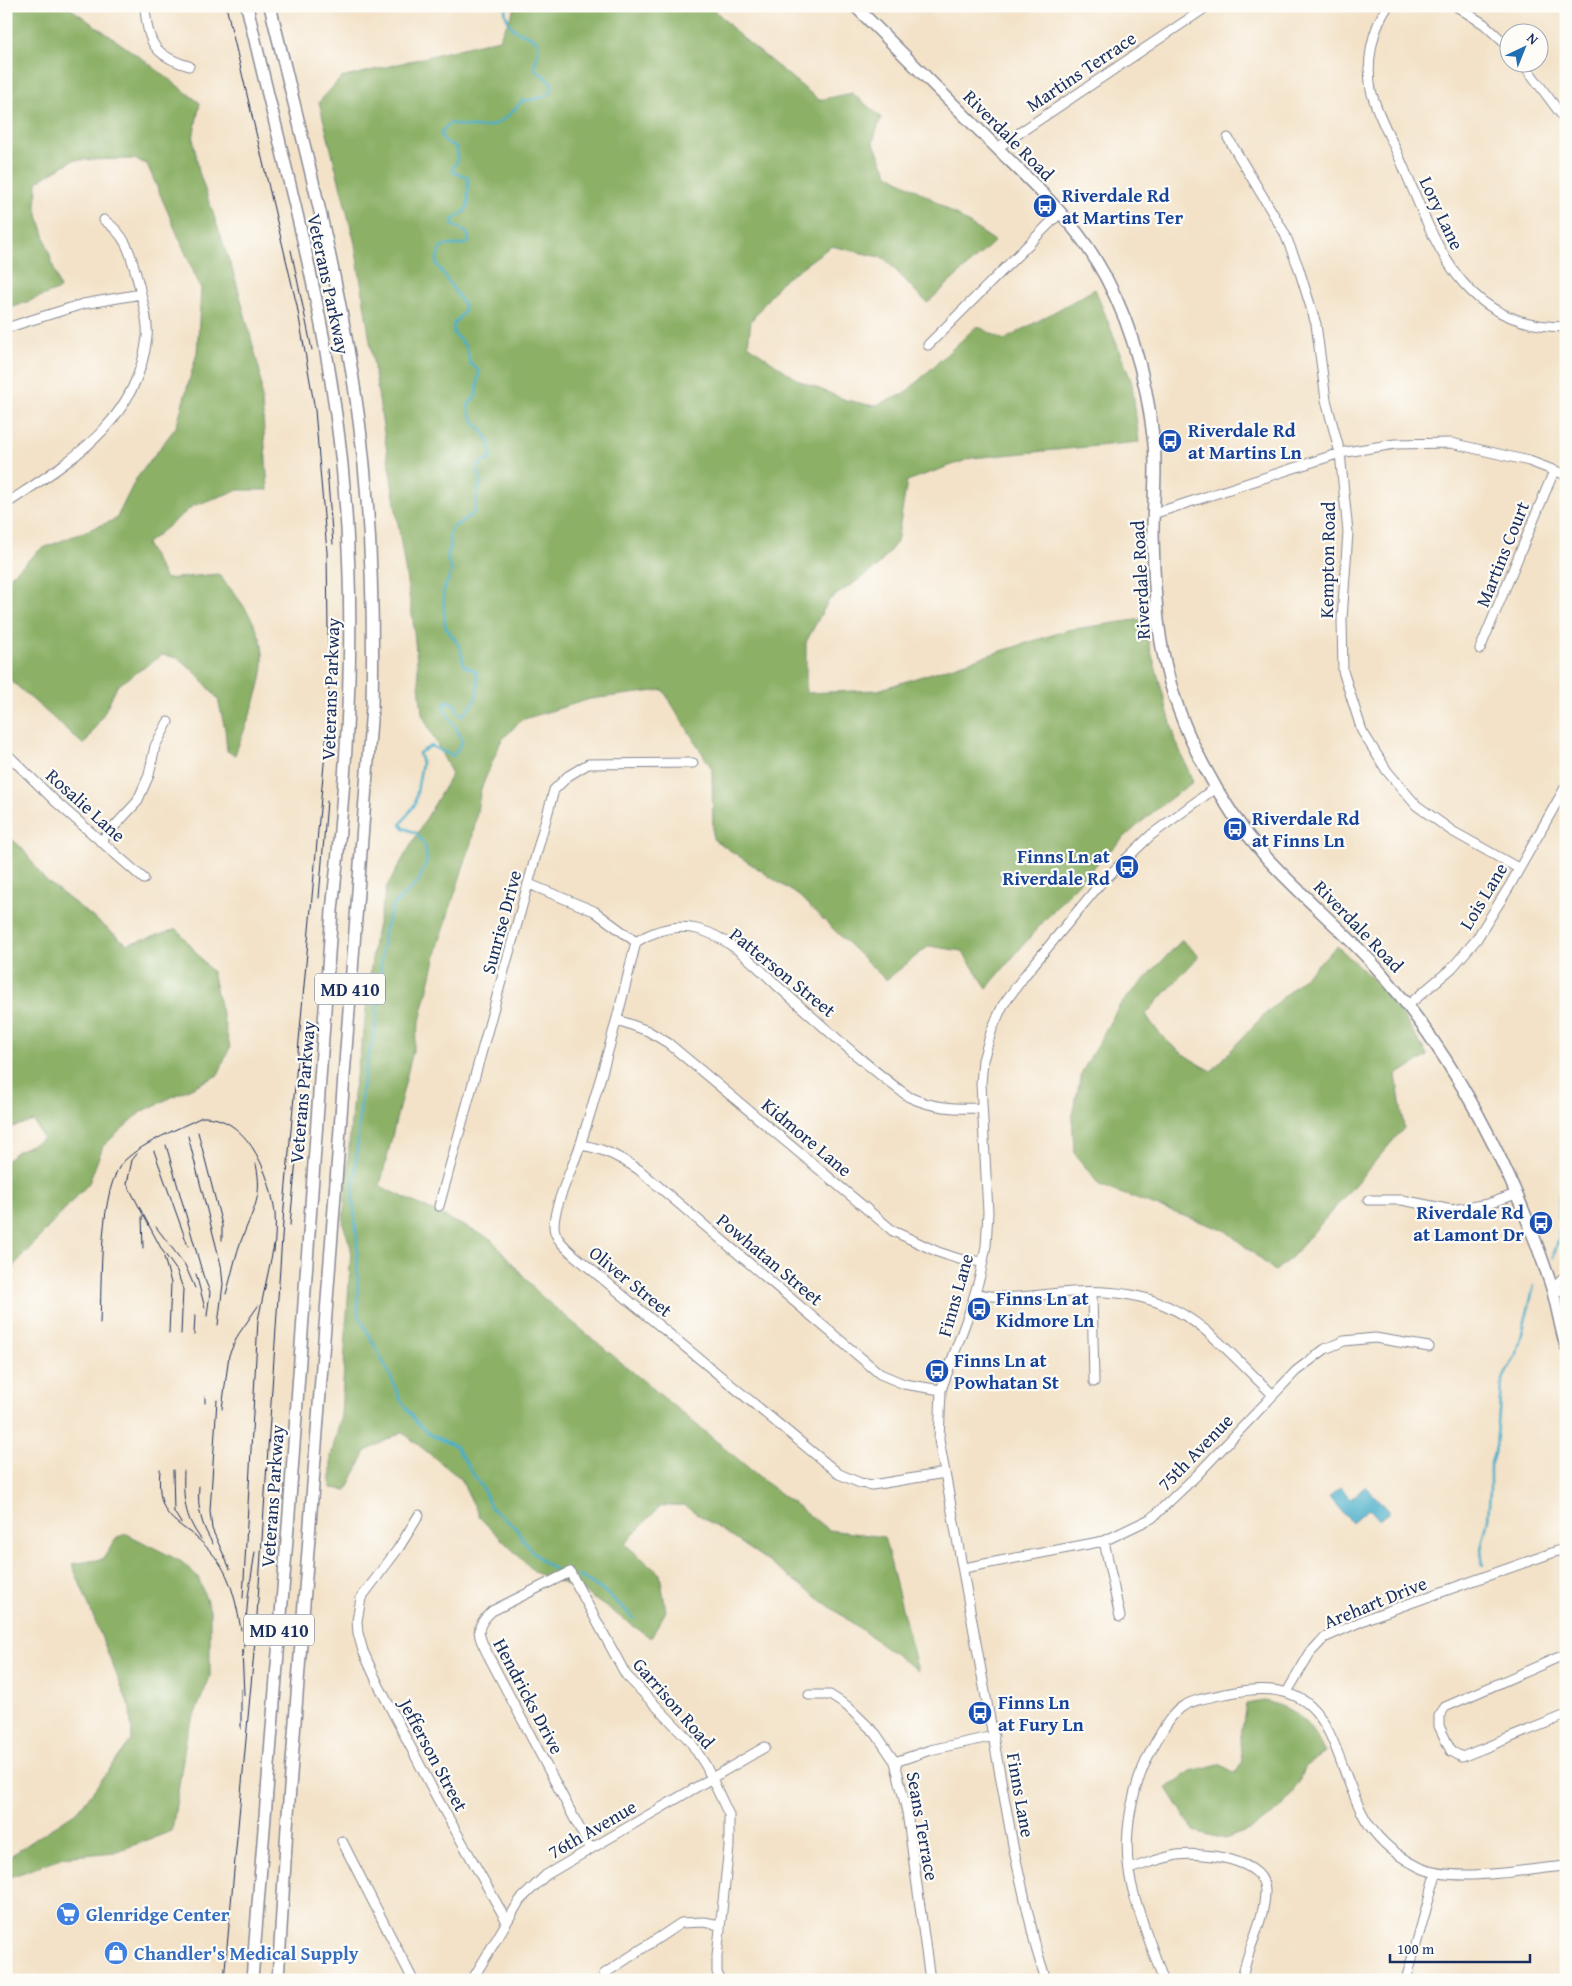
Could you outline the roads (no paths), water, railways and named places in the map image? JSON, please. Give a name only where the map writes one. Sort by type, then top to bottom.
[{"type":"main road","name":"Veterans Parkway","points":[[247,6],[318,307],[327,359],[336,418],[345,503],[350,617],[349,702],[340,842],[332,911],[290,1514],[252,1980]]},
{"type":"main road","name":"Veterans Parkway","points":[[270,6],[336,284],[353,378],[370,540],[372,640],[371,716],[287,1827],[278,1980]]},
{"type":"main road","name":"Riverdale Road","points":[[855,6],[1060,213],[1084,241],[1104,274],[1132,339],[1142,374],[1154,443],[1153,514],[1156,614],[1165,668],[1174,702],[1216,788],[1256,845],[1372,963],[1408,1006],[1470,1100],[1502,1160],[1516,1194],[1552,1288],[1566,1346]]},
{"type":"street","points":[[145,6],[146,28],[159,52],[169,60],[189,66]]},
{"type":"street","name":"Martins Terrace","points":[[997,148],[1208,6]]},
{"type":"street","name":"Lory Lane","points":[[1388,6],[1381,16],[1372,44],[1369,68],[1372,95],[1448,264],[1472,292],[1495,310],[1527,322],[1566,327]]},
{"type":"street","points":[[1456,6],[1484,24],[1500,39]]},
{"type":"street","points":[[1529,72],[1566,122]]},
{"type":"street","name":"Kempton Road","points":[[1228,138],[1262,191],[1284,232],[1298,266],[1316,324],[1326,400],[1340,453],[1348,532],[1342,619],[1343,671],[1362,731],[1382,765],[1416,805],[1452,831],[1518,868]]},
{"type":"street","points":[[928,345],[1060,213]]},
{"type":"street","points":[[6,504],[66,464],[98,438],[122,408],[138,376],[148,336],[141,294],[127,246],[119,230],[104,220]]},
{"type":"street","points":[[6,328],[83,304],[141,294]]},
{"type":"street","points":[[1153,514],[1340,453],[1395,444],[1451,443],[1529,461],[1566,475]]},
{"type":"street","name":"Martins Court","points":[[1480,650],[1554,471]]},
{"type":"street","points":[[101,841],[137,802],[149,775],[155,746],[168,722]]},
{"type":"street","name":"Rosalie Lane","points":[[6,753],[144,879]]},
{"type":"street","name":"Sunrise Drive","points":[[439,1206],[529,884],[551,796],[568,776],[581,767],[595,763],[693,763]]},
{"type":"street","name":"Lois Lane","points":[[1408,1006],[1441,978],[1468,951],[1485,926],[1566,786]]},
{"type":"street","name":"Finns Lane","points":[[1046,1980],[1021,1885],[940,1440],[941,1390],[975,1293],[983,1262],[988,1212],[981,1108],[982,1070],[990,1036],[1003,1006],[1020,980],[1112,870],[1151,835],[1216,788]]},
{"type":"street","points":[[529,884],[594,911],[636,942]]},
{"type":"street","name":"Patterson Street","points":[[636,942],[657,931],[675,928],[708,933],[743,956],[909,1097],[932,1106],[954,1109],[981,1108]]},
{"type":"street","name":"Oliver Street","points":[[636,942],[618,1020],[554,1226],[559,1240],[575,1256],[839,1474],[860,1483],[872,1485],[945,1473]]},
{"type":"street","name":"Kidmore Lane","points":[[618,1020],[648,1031],[668,1042],[898,1234],[959,1259],[983,1262]]},
{"type":"street","name":"Powhatan Street","points":[[580,1145],[597,1147],[638,1169],[880,1374],[904,1384],[941,1390]]},
{"type":"street","points":[[1368,1200],[1402,1200],[1452,1210],[1488,1204],[1516,1194]]},
{"type":"street","points":[[1552,1288],[1566,1275]]},
{"type":"street","points":[[1552,1288],[1566,1292]]},
{"type":"street","points":[[975,1293],[1012,1299],[1062,1293],[1092,1292],[1114,1292],[1143,1296],[1180,1312],[1215,1338],[1272,1394]]},
{"type":"street","points":[[1092,1292],[1094,1382]]},
{"type":"street","name":"75th Avenue","points":[[964,1568],[1104,1541],[1152,1518],[1170,1502],[1272,1394],[1306,1361],[1325,1348],[1344,1341],[1385,1338],[1429,1347]]},
{"type":"street","name":"Jefferson Street","points":[[419,1514],[398,1549],[361,1598],[357,1621],[363,1651],[436,1796],[506,1920]]},
{"type":"street","points":[[1104,1541],[1120,1617]]},
{"type":"street","name":"Arehart Drive","points":[[1287,1692],[1310,1653],[1324,1638],[1371,1617],[1566,1548]]},
{"type":"street","name":"Garrison Road","points":[[570,1572],[626,1675],[690,1742],[724,1800],[730,1815],[731,1829],[717,1956],[717,1972],[720,1980]]},
{"type":"street","name":"Hendricks Drive","points":[[570,1572],[492,1611],[484,1618],[478,1629],[489,1657],[590,1848]]},
{"type":"street","points":[[1566,1654],[1445,1707],[1439,1716],[1439,1726],[1451,1751],[1462,1757],[1566,1716]]},
{"type":"street","points":[[1163,1980],[1129,1868],[1130,1822],[1138,1779],[1143,1764],[1176,1710],[1198,1699],[1246,1689],[1271,1688],[1287,1692],[1306,1703],[1326,1725],[1361,1810],[1373,1830],[1396,1852],[1416,1866],[1436,1874],[1450,1876],[1566,1866]]},
{"type":"street","name":"Seans Terrace","points":[[809,1695],[830,1695],[847,1706],[876,1734],[895,1762],[907,1812],[930,1980]]},
{"type":"street","points":[[895,1762],[935,1748],[994,1736]]},
{"type":"street","name":"76th Avenue","points":[[472,1980],[506,1920],[532,1886],[562,1864],[765,1747]]},
{"type":"street","points":[[342,1841],[413,1980]]},
{"type":"street","points":[[1129,1868],[1178,1855],[1199,1855],[1239,1862],[1254,1870],[1265,1887],[1265,1904],[1242,1980]]},
{"type":"street","points":[[1406,1980],[1436,1874]]},
{"type":"street","points":[[604,1974],[681,1923],[704,1922],[720,1924]]},
{"type":"water","points":[[1366,1486],[1389,1512],[1379,1520],[1369,1508],[1352,1523],[1329,1497],[1340,1487],[1351,1499]]},
{"type":"waterway","points":[[507,6],[505,12],[512,27],[533,38],[538,43],[538,54],[534,66],[536,70],[551,82],[552,88],[550,92],[537,99],[522,101],[506,118],[490,126],[473,127],[450,123],[441,132],[443,140],[457,148],[457,162],[453,167],[453,172],[468,177],[468,206],[464,212],[452,220],[453,225],[468,235],[469,242],[462,245],[447,245],[440,248],[436,263],[464,305],[464,312],[453,325],[454,334],[466,346],[470,363],[479,371],[476,396],[468,405],[474,420],[487,437],[491,451],[490,460],[481,463],[478,468],[481,483],[478,487],[475,512],[451,529],[449,537],[451,543],[447,558],[452,571],[443,591],[445,626],[460,647],[464,666],[476,671],[478,691],[475,701],[462,716],[455,704],[447,701],[444,706],[462,742],[453,756],[431,746],[419,753],[422,763],[415,804],[401,824],[404,828],[416,833],[425,845],[427,861],[418,882],[393,906],[384,932],[375,1032],[362,1087],[353,1200],[357,1238],[358,1314],[390,1375],[400,1399],[417,1423],[429,1434],[455,1446],[483,1489],[491,1508],[515,1527],[529,1548],[543,1562],[558,1571]]},
{"type":"waterway","points":[[1553,1257],[1559,1238],[1559,1196],[1566,1170]]},
{"type":"waterway","points":[[1483,1566],[1481,1549],[1488,1519],[1490,1466],[1496,1447],[1501,1388],[1504,1377],[1517,1353],[1534,1286]]},
{"type":"waterway","points":[[578,1576],[608,1594],[634,1619]]},
{"type":"tram line","points":[[224,1980],[256,1630],[284,1207],[329,709],[327,552],[315,410],[297,306],[226,6]]},
{"type":"tram line","points":[[291,250],[312,350]]},
{"type":"tram line","points":[[327,470],[333,544]]},
{"type":"tram line","points":[[319,898],[327,801]]},
{"type":"tram line","points":[[100,1323],[103,1237],[110,1191],[116,1173],[125,1160],[142,1147],[202,1117],[218,1119],[232,1126],[254,1150],[268,1181],[275,1213],[274,1252]]},
{"type":"tram line","points":[[198,1132],[222,1225],[222,1240]]},
{"type":"tram line","points":[[188,1136],[221,1265],[223,1284],[218,1325]]},
{"type":"tram line","points":[[290,1225],[298,1138]]},
{"type":"tram line","points":[[166,1145],[203,1275],[210,1292],[207,1316]]},
{"type":"tram line","points":[[154,1151],[188,1246]]},
{"type":"tram line","points":[[137,1154],[132,1160],[127,1184],[162,1250],[177,1271],[183,1289],[181,1334]]},
{"type":"tram line","points":[[226,1294],[238,1250],[258,1194],[256,1164]]},
{"type":"tram line","points":[[142,1216],[143,1248]]},
{"type":"tram line","points":[[156,1227],[185,1265],[195,1288]]},
{"type":"tram line","points":[[243,1598],[258,1320],[274,1245]]},
{"type":"tram line","points":[[164,1257],[171,1283],[169,1333]]},
{"type":"tram line","points":[[196,1274],[205,1308]]},
{"type":"tram line","points":[[222,1409],[229,1355],[238,1335],[258,1306]]},
{"type":"tram line","points":[[194,1335],[195,1315]]},
{"type":"tram line","points":[[205,1397],[205,1403]]},
{"type":"tram line","points":[[217,1400],[210,1511],[212,1529],[230,1569]]},
{"type":"tram line","points":[[160,1469],[160,1488],[166,1511],[200,1541],[218,1561],[232,1589],[241,1630]]},
{"type":"tram line","points":[[173,1470],[174,1512],[181,1523]]},
{"type":"tram line","points":[[184,1471],[184,1490],[188,1515],[201,1539]]},
{"type":"tram line","points":[[199,1486],[201,1516],[205,1530],[213,1544]]},
{"type":"tram line","points":[[243,1657],[248,1597],[255,1552]]},
{"type":"tram line","points":[[242,1650],[244,1695]]},
{"type":"tram line","points":[[241,1689],[241,1729]]},
{"type":"place","name":"Riverdale Rd at Martins Ter","points":[[1045,206]]},
{"type":"place","name":"Riverdale Rd at Martins Ln","points":[[1170,441]]},
{"type":"place","name":"Riverdale Rd at Finns Ln","points":[[1235,829]]},
{"type":"place","name":"Finns Ln at Riverdale Rd","points":[[1127,867]]},
{"type":"place","name":"Riverdale Rd at Lamont Dr","points":[[1541,1223]]},
{"type":"place","name":"Finns Ln at Kidmore Ln","points":[[979,1309]]},
{"type":"place","name":"Finns Ln at Powhatan St","points":[[937,1371]]},
{"type":"place","name":"Finns Ln at Fury Ln","points":[[980,1713]]},
{"type":"place","name":"Glenridge Center","points":[[68,1914]]},
{"type":"place","name":"Chandler's Medical Supply","points":[[116,1953]]}]
